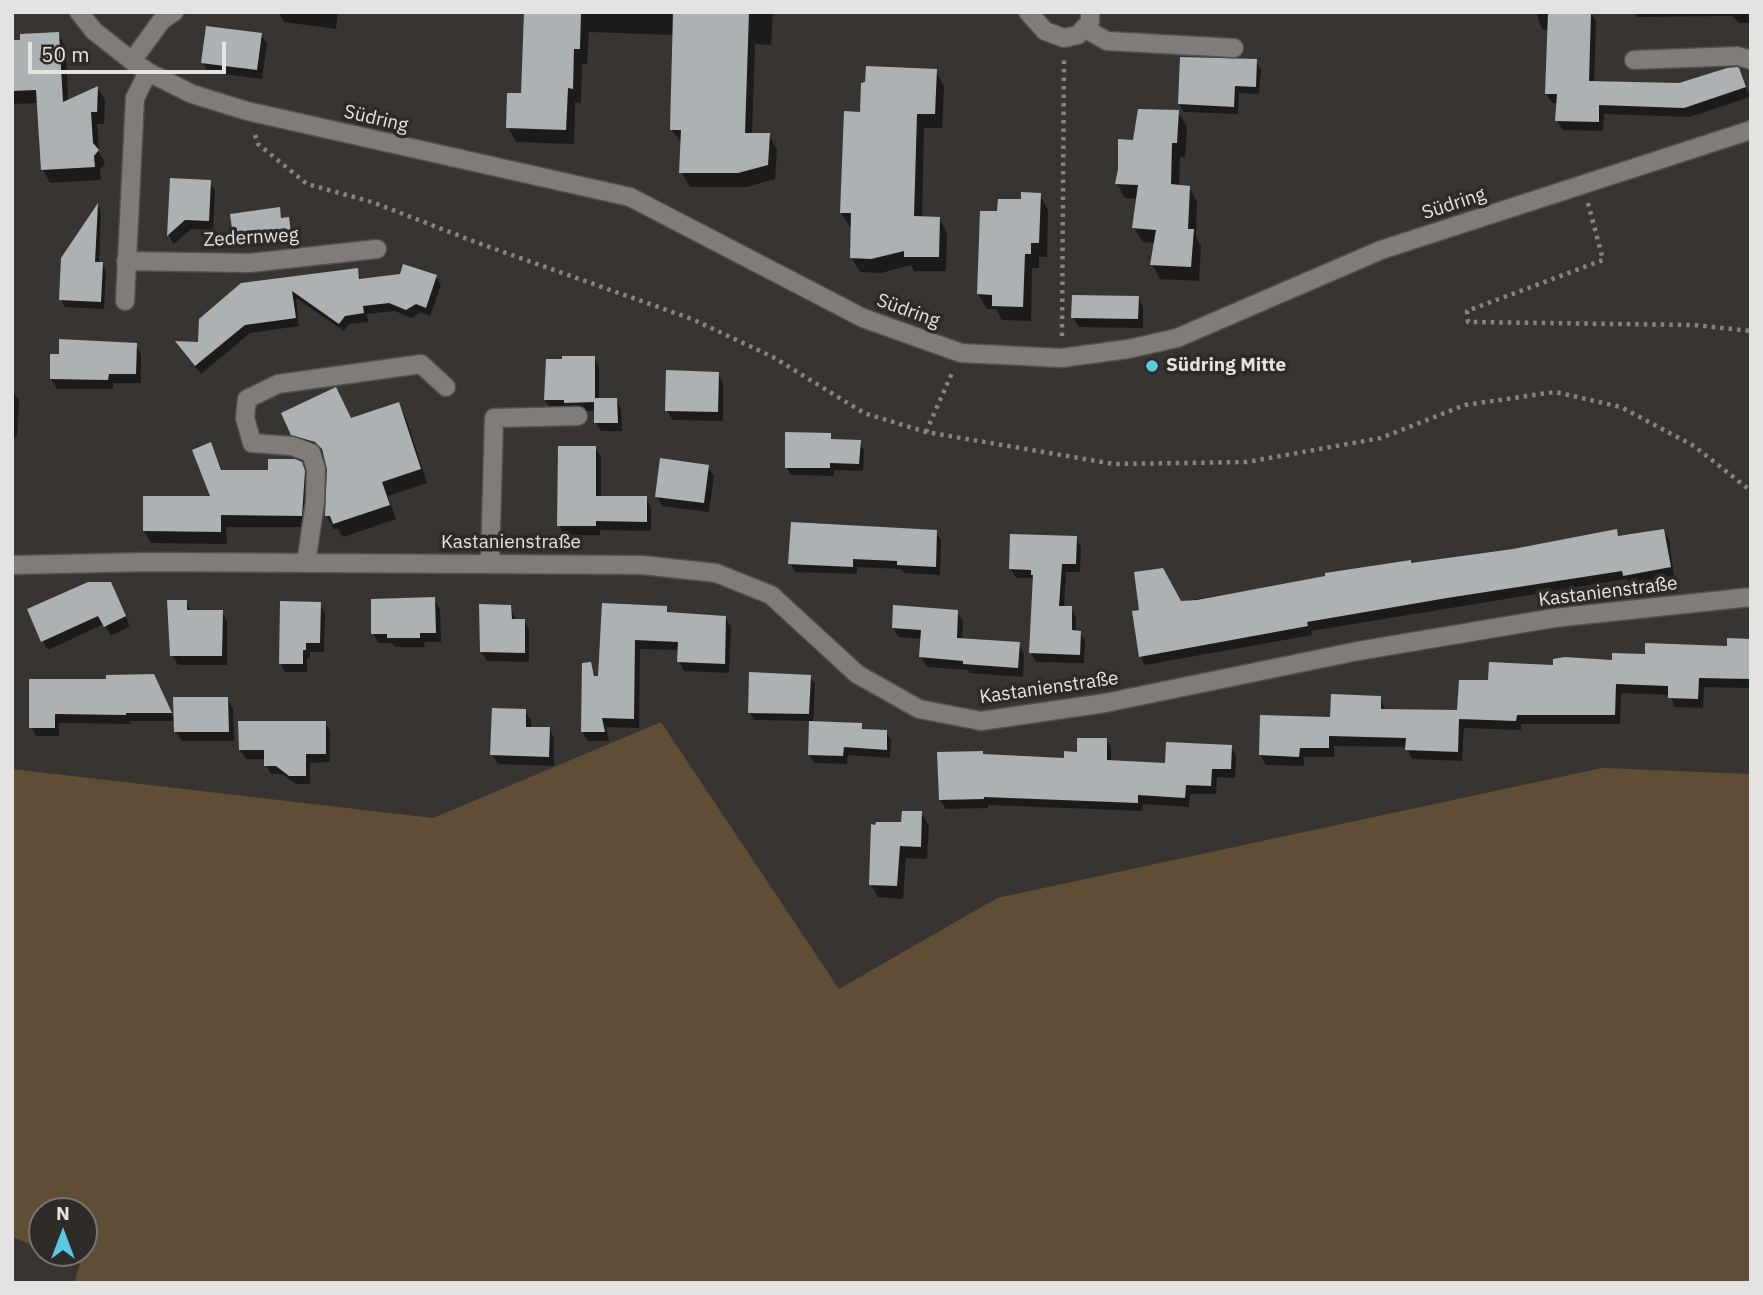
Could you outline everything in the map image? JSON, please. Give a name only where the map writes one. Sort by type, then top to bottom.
[{"type":"street","name":"Südring","points":[[79,12],[94,30],[132,61],[192,94],[247,111],[630,197],[863,318],[961,353],[1061,358],[1128,349],[1177,338],[1381,250],[1751,130]]},
{"type":"street","points":[[132,61],[162,20],[174,12]]},
{"type":"street","points":[[1028,12],[1045,31],[1064,38],[1078,35],[1087,20],[1107,41],[1234,48]]},
{"type":"street","points":[[1634,60],[1727,56],[1751,60]]},
{"type":"street","points":[[125,301],[135,98],[148,72]]},
{"type":"street","name":"Zedernweg","points":[[126,261],[250,263],[377,249]]},
{"type":"street","points":[[306,563],[315,503],[316,470],[311,453],[292,446],[252,443],[245,418],[247,399],[278,384],[421,364],[446,387]]},
{"type":"street","points":[[490,564],[494,418],[578,416]]},
{"type":"street","name":"Kastanienstraße","points":[[12,565],[150,562],[642,565],[716,573],[771,595],[857,674],[919,709],[981,721],[1105,703],[1358,651],[1554,618],[1751,597]]},
{"type":"path","points":[[1061,358],[1064,38]]},
{"type":"path","points":[[1583,185],[1604,260],[1467,311],[1468,322],[1695,325],[1751,331]]},
{"type":"path","points":[[926,432],[961,353]]},
{"type":"shaded area","points":[[661,722],[839,989],[997,898],[1602,768],[1751,774],[1751,1283],[74,1283],[79,1267],[98,1267],[98,1197],[28,1197],[28,1243],[12,1237],[12,769],[433,818]]},
{"type":"building","points":[[524,12],[581,12],[580,49],[574,49],[573,89],[568,88],[566,130],[506,128],[507,93],[521,93]]},
{"type":"building","points":[[673,12],[749,12],[745,133],[770,133],[768,165],[738,173],[679,173],[681,130],[670,130]]},
{"type":"building","points":[[1548,12],[1591,12],[1589,81],[1679,83],[1737,67],[1746,87],[1684,108],[1599,105],[1599,122],[1555,121],[1557,94],[1545,94]]},
{"type":"building","points":[[206,26],[262,33],[257,70],[201,63]]},
{"type":"building","points":[[59,32],[63,102],[98,86],[97,112],[91,112],[93,143],[99,150],[94,156],[95,167],[41,170],[36,90],[12,91],[12,40],[20,40],[20,34]]},
{"type":"building","points":[[1180,57],[1257,59],[1256,87],[1235,86],[1234,107],[1178,104]]},
{"type":"building","points":[[866,66],[937,69],[935,114],[917,114],[914,216],[940,217],[939,257],[904,257],[904,251],[871,259],[850,258],[851,213],[840,213],[844,111],[860,112],[861,83],[865,82]]},
{"type":"building","points":[[1138,109],[1179,110],[1177,143],[1172,143],[1171,184],[1190,186],[1188,229],[1194,229],[1191,267],[1150,265],[1156,230],[1132,228],[1138,185],[1115,184],[1118,139],[1133,140]]},
{"type":"building","points":[[170,178],[211,180],[209,221],[185,220],[167,236]]},
{"type":"building","points":[[1021,192],[1041,193],[1039,243],[1031,243],[1031,254],[1025,254],[1023,307],[992,306],[992,295],[977,294],[980,211],[997,211],[998,199],[1021,199]]},
{"type":"building","points":[[98,203],[95,262],[103,262],[101,302],[59,300],[61,258]]},
{"type":"building","points":[[280,207],[281,218],[289,217],[292,237],[272,239],[271,235],[248,238],[247,234],[233,236],[230,214]]},
{"type":"building","points":[[403,264],[437,275],[426,308],[416,304],[406,310],[389,303],[363,306],[364,313],[345,316],[339,324],[292,291],[296,318],[245,325],[195,366],[175,341],[198,342],[199,319],[241,283],[358,268],[359,279],[400,274]]},
{"type":"building","points":[[1072,295],[1139,296],[1138,319],[1071,318]]},
{"type":"building","points":[[59,339],[137,343],[136,374],[109,374],[108,380],[50,379],[50,354],[59,354]]},
{"type":"building","points":[[562,356],[595,356],[595,398],[617,398],[618,423],[594,423],[594,402],[564,403],[564,400],[544,400],[546,359],[562,359]]},
{"type":"building","points":[[666,370],[719,372],[718,412],[665,411]]},
{"type":"building","points":[[336,387],[351,418],[399,402],[421,469],[382,482],[390,505],[333,524],[330,516],[325,516],[327,469],[322,449],[315,442],[291,435],[281,413]]},
{"type":"building","points":[[785,432],[831,433],[831,439],[861,440],[859,464],[830,463],[830,468],[785,468]]},
{"type":"building","points":[[211,442],[221,470],[268,470],[268,459],[295,459],[302,462],[305,471],[302,516],[221,515],[221,532],[143,531],[143,496],[210,496],[192,450]]},
{"type":"building","points":[[558,446],[596,446],[596,496],[647,496],[647,522],[596,521],[596,526],[557,526]]},
{"type":"building","points":[[660,458],[709,465],[704,503],[655,497]]},
{"type":"building","points":[[791,522],[937,530],[936,567],[897,565],[897,561],[853,559],[853,567],[788,564]]},
{"type":"building","points":[[1617,529],[1618,536],[1664,529],[1671,567],[1623,576],[1622,571],[1447,598],[1307,622],[1308,626],[1139,657],[1132,611],[1139,610],[1134,572],[1163,568],[1181,601],[1197,600],[1325,576],[1325,573],[1513,549]]},
{"type":"building","points":[[1010,534],[1077,536],[1076,564],[1062,564],[1059,606],[1072,606],[1072,630],[1081,631],[1080,655],[1029,653],[1033,575],[1031,570],[1009,569]]},
{"type":"building","points":[[88,582],[111,582],[126,616],[104,627],[98,616],[41,642],[27,609]]},
{"type":"building","points":[[435,597],[436,633],[420,633],[420,638],[387,638],[387,634],[371,634],[371,599]]},
{"type":"building","points":[[167,600],[187,600],[187,610],[223,610],[222,656],[170,656]]},
{"type":"building","points":[[280,601],[321,602],[320,643],[306,643],[303,664],[279,664]]},
{"type":"building","points":[[602,603],[667,606],[667,612],[726,616],[725,664],[677,662],[678,642],[635,640],[634,719],[602,718],[605,732],[581,732],[582,663],[591,662],[594,676],[598,676]]},
{"type":"building","points":[[479,604],[511,605],[512,619],[525,619],[525,653],[480,652]]},
{"type":"building","points":[[893,605],[958,610],[957,638],[1020,642],[1018,668],[919,657],[921,630],[892,628]]},
{"type":"building","points":[[1727,638],[1751,639],[1751,679],[1699,678],[1698,699],[1668,698],[1668,686],[1616,684],[1615,715],[1517,715],[1516,721],[1459,719],[1458,752],[1405,750],[1406,738],[1329,736],[1329,748],[1300,748],[1299,757],[1259,755],[1260,715],[1330,717],[1331,694],[1381,696],[1381,709],[1457,710],[1459,680],[1488,680],[1489,662],[1553,665],[1553,659],[1565,657],[1612,660],[1612,653],[1645,654],[1645,643],[1727,646]]},
{"type":"building","points":[[749,672],[811,675],[809,714],[748,713]]},
{"type":"building","points":[[154,674],[172,713],[55,714],[55,728],[29,728],[29,679],[106,679],[106,675]]},
{"type":"building","points":[[173,697],[228,697],[229,732],[174,732]]},
{"type":"building","points":[[492,708],[526,709],[526,727],[550,727],[549,757],[490,755]]},
{"type":"building","points":[[238,721],[326,721],[326,754],[306,754],[306,776],[289,776],[276,766],[264,766],[264,750],[239,750]]},
{"type":"building","points":[[809,721],[862,723],[862,729],[887,730],[887,750],[844,747],[843,756],[808,755]]},
{"type":"building","points":[[1077,738],[1107,738],[1107,760],[1165,763],[1166,742],[1232,745],[1231,769],[1212,769],[1211,786],[1186,785],[1185,798],[1138,795],[1138,803],[984,797],[939,800],[937,752],[983,751],[983,754],[1064,758],[1064,751],[1077,752]]},
{"type":"building","points":[[902,811],[922,811],[921,847],[900,846],[897,886],[869,885],[871,824],[901,822]]},
{"type":"place","name":"Südring Mitte","points":[[1152,366]]}]
